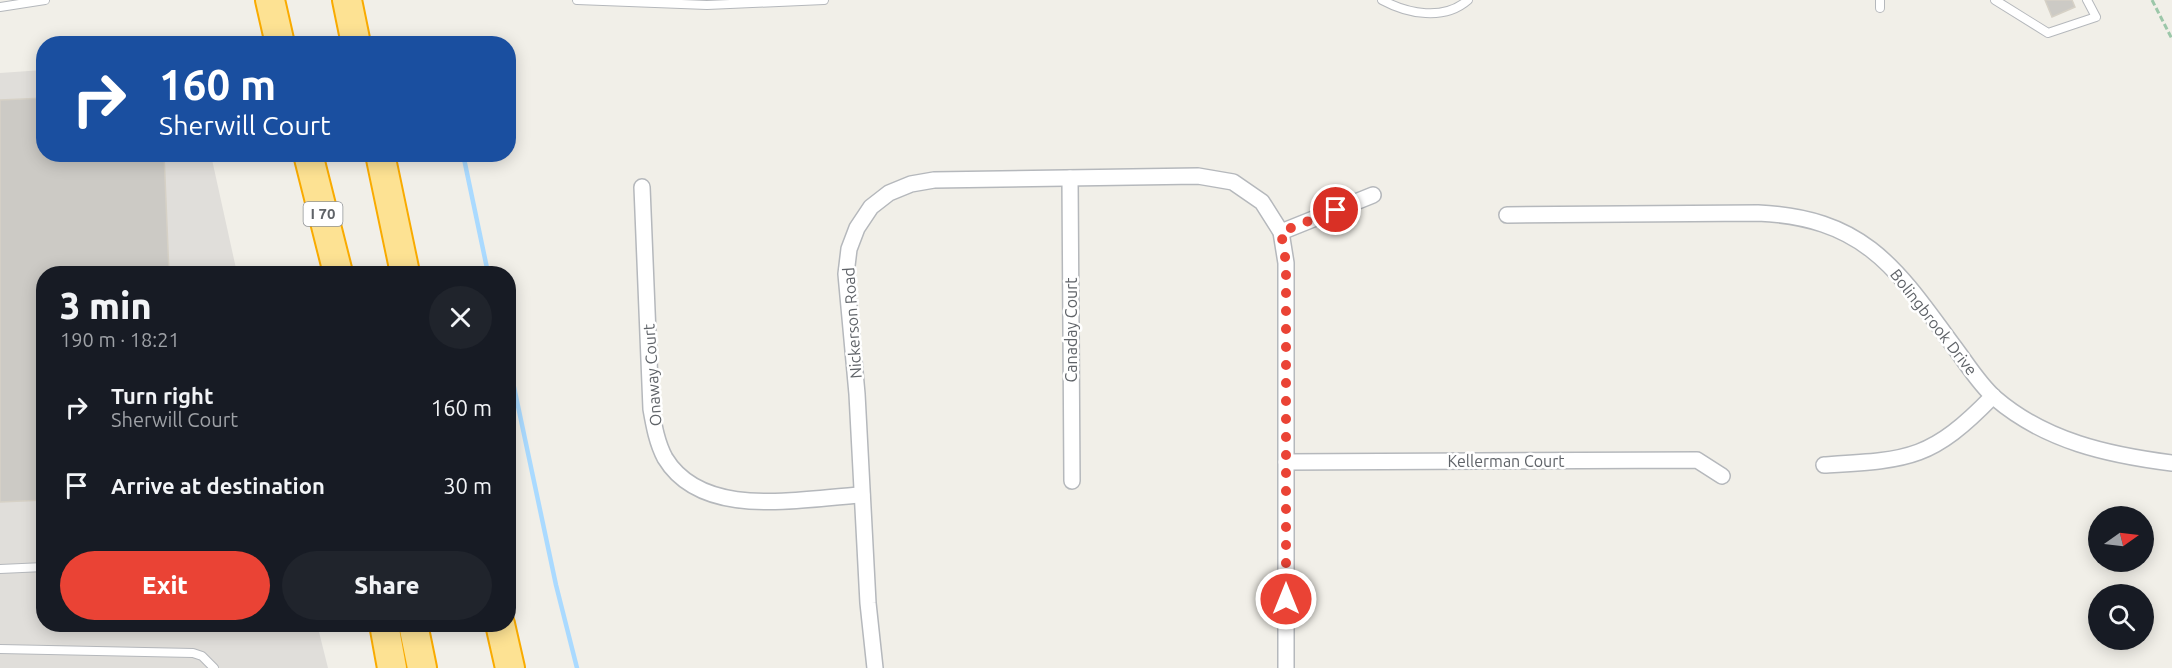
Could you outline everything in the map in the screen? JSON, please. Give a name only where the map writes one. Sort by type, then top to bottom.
[{"type":"highway","points":[[348,6],[354,36]]},
{"type":"highway","points":[[299,162],[317,266]]},
{"type":"highway","name":"I 70","points":[[310,162],[336,266]]},
{"type":"highway","points":[[382,162],[404,266]]},
{"type":"highway","points":[[385,632],[392,668]]},
{"type":"highway","points":[[415,632],[422,668]]},
{"type":"highway","points":[[482,632],[490,668]]},
{"type":"highway","points":[[502,632],[510,668]]},
{"type":"street","name":"Nickerson Road","points":[[875,668],[868,603],[846,274],[849,249],[856,228],[871,207],[888,193],[911,184],[934,180],[1198,176],[1233,182],[1262,202],[1281,232]]},
{"type":"street","name":"Canaday Court","points":[[1070,178],[1072,481]]},
{"type":"street","name":"Onaway Court","points":[[642,187],[651,409],[656,434],[665,457],[679,476],[694,486],[726,500],[751,501],[862,495]]},
{"type":"street","points":[[1286,668],[1286,263],[1281,232],[1373,195]]},
{"type":"street","name":"Bolingbrook Drive","points":[[1508,215],[1758,213],[1793,215],[1842,230],[1884,258],[1915,294],[1993,396],[2011,411],[2066,441],[2115,455],[2172,462]]},
{"type":"street","points":[[1824,465],[1884,462],[1908,457],[1929,449],[1968,422],[1993,396]]},
{"type":"street","name":"Kellerman Court","points":[[1286,462],[1697,460],[1722,476]]},
{"type":"lane","points":[[0,7],[45,0]]},
{"type":"lane","points":[[577,0],[707,5],[824,0]]},
{"type":"lane","points":[[1382,0],[1408,11],[1423,13],[1454,10],[1468,0]]},
{"type":"lane","points":[[1995,0],[2048,33],[2096,17],[2087,0]]},
{"type":"lane","points":[[0,569],[36,567]]},
{"type":"lane","points":[[0,649],[194,653],[202,656],[214,668]]},
{"type":"path","points":[[2152,0],[2172,39]]},
{"type":"shaded area","points":[[36,70],[36,162],[213,162],[235,266],[36,266],[36,632],[319,632],[328,668],[0,668],[0,73]]},
{"type":"building","points":[[2045,0],[2072,0],[2075,7],[2052,17]]},
{"type":"building","points":[[36,98],[36,162],[164,162],[169,266],[36,266],[36,500],[0,502],[0,100]]},
{"type":"waterway","points":[[465,162],[487,266]]},
{"type":"waterway","points":[[516,397],[556,585],[577,668]]},
{"type":"route","points":[[1286,599],[1286,263],[1281,232],[1336,210]]}]
